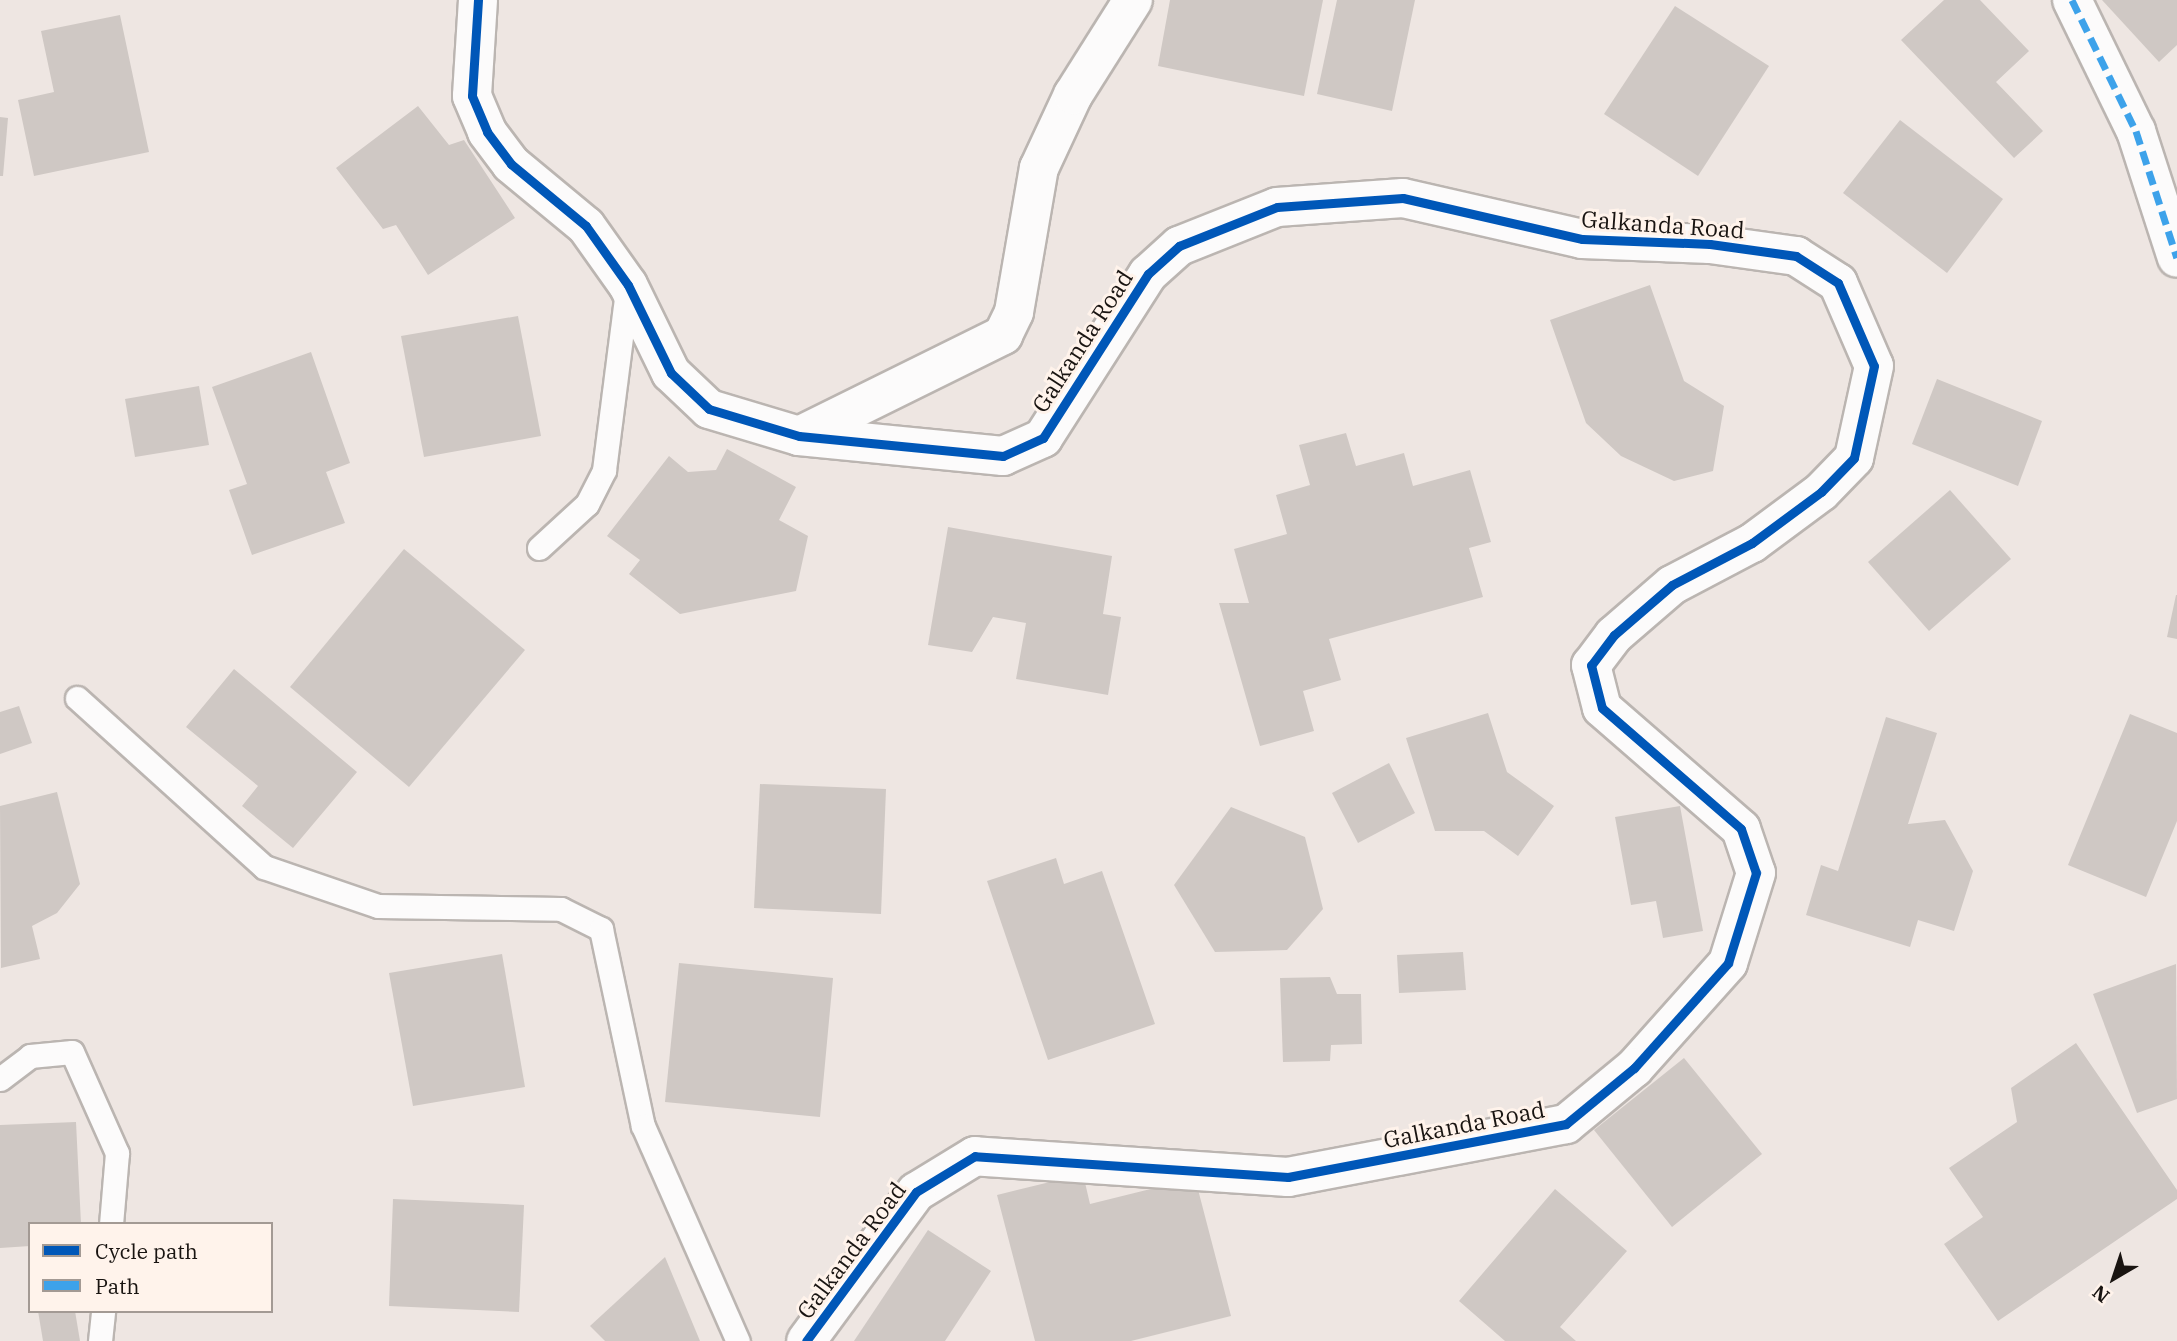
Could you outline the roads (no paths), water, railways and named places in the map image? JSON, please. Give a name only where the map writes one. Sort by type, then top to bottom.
[{"type":"street","name":"Galkanda Road","points":[[478,0],[472,96],[487,132],[511,163],[586,226],[628,285],[671,373],[709,409],[799,436],[1003,456],[1043,438],[1148,274],[1180,246],[1277,207],[1403,198],[1581,239],[1710,244],[1796,256],[1838,283],[1874,366],[1854,458],[1821,492],[1752,543],[1672,585],[1614,635],[1591,664],[1602,708],[1741,829],[1756,873],[1728,963],[1634,1068],[1566,1124],[1289,1177],[975,1156],[916,1192],[806,1341]]},
{"type":"street","points":[[799,436],[1003,335],[1014,312],[1039,168],[1073,95],[1133,0]]},
{"type":"street","points":[[2072,0],[2136,131],[2177,258]]},
{"type":"lane","points":[[539,548],[587,504],[604,470],[628,285]]},
{"type":"lane","points":[[77,698],[264,867],[378,906],[561,909],[601,929],[643,1126],[738,1341]]},
{"type":"lane","points":[[0,1079],[30,1056],[72,1052],[117,1153],[111,1222]]},
{"type":"lane","points":[[100,1341],[103,1313]]}]
